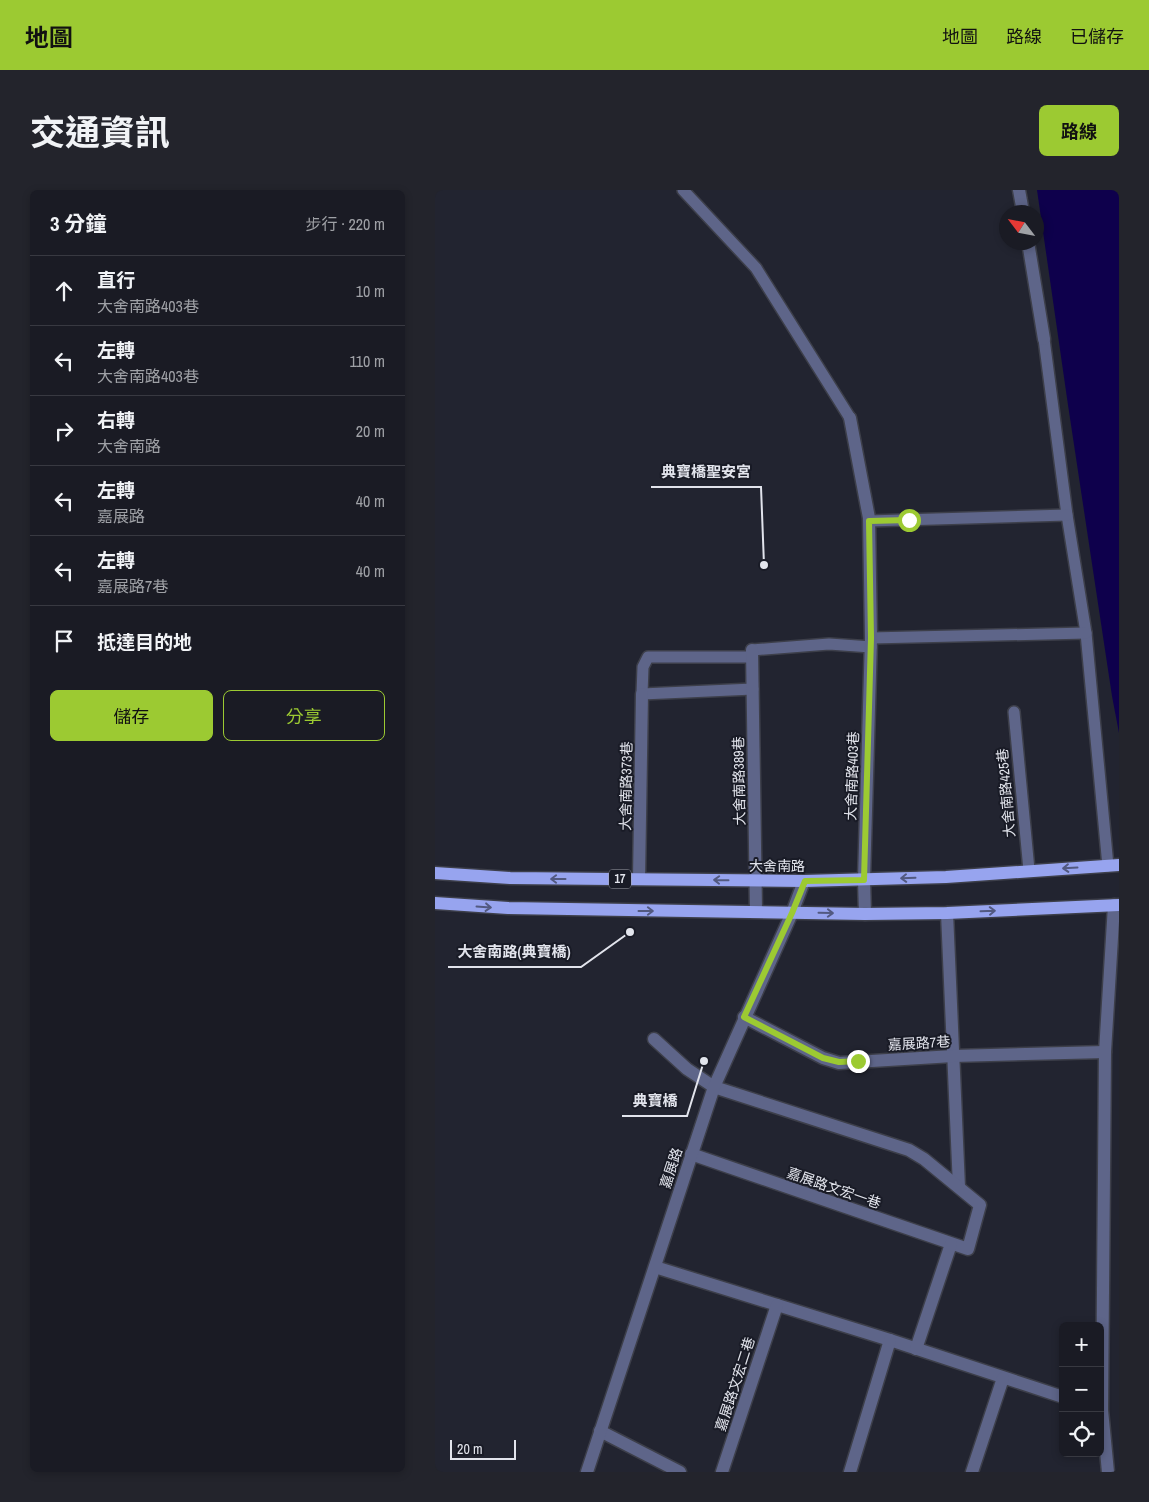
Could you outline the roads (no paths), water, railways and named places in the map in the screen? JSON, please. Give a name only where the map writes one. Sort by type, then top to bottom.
[{"type":"main road","name":"大舍南路","points":[[435,873],[510,878],[805,881],[946,877],[1029,870],[1114,866]]},
{"type":"main road","points":[[435,903],[509,908],[865,914],[947,913],[1116,905]]},
{"type":"street","points":[[1019,190],[1022,205]]},
{"type":"street","points":[[1029,250],[1043,339]]},
{"type":"street","name":"大舍南路403巷","points":[[850,418],[869,521],[871,643],[864,880],[865,914]]},
{"type":"street","name":"大舍南路389巷","points":[[752,653],[756,912]]},
{"type":"street","name":"大舍南路373巷","points":[[639,879],[642,694]]},
{"type":"street","name":"嘉展路","points":[[587,1472],[714,1087],[805,881]]},
{"type":"street","points":[[1101,1367],[1105,1052],[1116,905]]},
{"type":"street","points":[[947,913],[959,1187]]},
{"type":"street","name":"嘉展路7巷","points":[[744,1017],[823,1058],[839,1062],[953,1056],[1105,1052]]},
{"type":"street","points":[[654,1039],[687,1069],[714,1087],[909,1150],[959,1187]]},
{"type":"street","name":"嘉展路文宏一巷","points":[[691,1154],[968,1249],[980,1205],[959,1187]]},
{"type":"street","points":[[916,1349],[951,1244]]},
{"type":"street","points":[[655,1267],[890,1340],[1059,1396]]},
{"type":"street","name":"嘉展路文宏二巷","points":[[722,1472],[777,1305]]},
{"type":"street","points":[[850,1472],[890,1340]]},
{"type":"street","points":[[972,1472],[1003,1378]]},
{"type":"street","points":[[1101,1412],[1108,1472]]},
{"type":"street","points":[[600,1431],[680,1472]]},
{"type":"lane","points":[[683,190],[757,268],[850,418]]},
{"type":"lane","points":[[1043,339],[1085,633],[1114,866]]},
{"type":"lane","points":[[869,521],[1067,516]]},
{"type":"lane","points":[[753,689],[642,694],[643,667],[648,657],[752,653],[829,644],[1085,633]]},
{"type":"lane","name":"大舍南路425巷","points":[[1014,712],[1029,870]]},
{"type":"place","name":"典寶橋聖安宮","points":[[764,565]]},
{"type":"place","name":"大舍南路(典寶橋)","points":[[630,932]]},
{"type":"place","name":"典寶橋","points":[[704,1061]]}]
